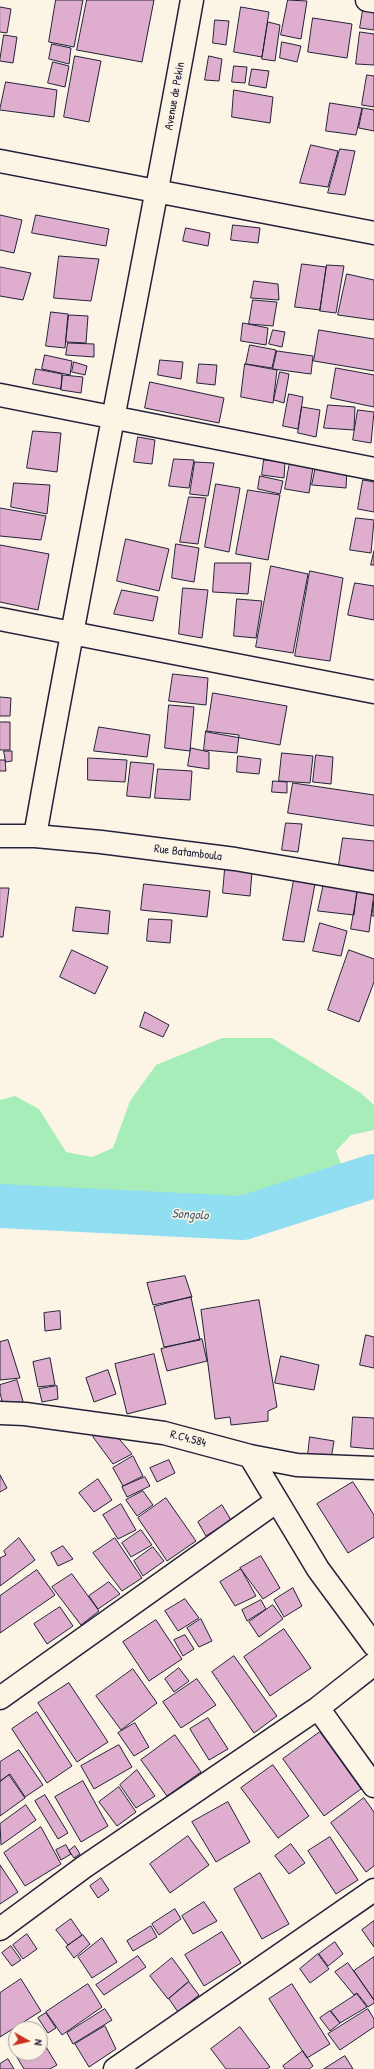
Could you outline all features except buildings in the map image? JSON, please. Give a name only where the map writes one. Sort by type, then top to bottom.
[{"type":"street","name":"Avenue de Pekin","points":[[35,836],[70,633],[157,192],[192,0]]},
{"type":"street","points":[[367,0],[374,2]]},
{"type":"street","points":[[0,161],[374,233]]},
{"type":"street","points":[[0,395],[113,419],[374,469]]},
{"type":"street","points":[[0,619],[374,692]]},
{"type":"street","name":"Rue Batamboula","points":[[0,836],[35,836],[101,842],[235,859],[374,883]]},
{"type":"street","name":"R.C4.584","points":[[0,1413],[25,1414],[164,1433],[250,1456],[297,1465],[374,1468]]},
{"type":"street","points":[[250,1456],[318,1569],[374,1645]]},
{"type":"street","points":[[0,1698],[277,1501]]},
{"type":"street","points":[[0,1928],[84,1867],[318,1708],[374,1664]]},
{"type":"street","points":[[318,1708],[374,1786]]},
{"type":"street","points":[[115,2069],[374,1890]]},
{"type":"green space","points":[[222,1038],[272,1038],[361,1093],[374,1105],[374,1130],[351,1135],[336,1151],[346,1176],[245,1209],[38,1197],[0,1190],[0,1100],[15,1096],[39,1109],[66,1152],[92,1157],[113,1148],[130,1101],[156,1065]]},
{"type":"waterway","name":"Songolo","points":[[0,1206],[243,1218],[374,1176]]}]
